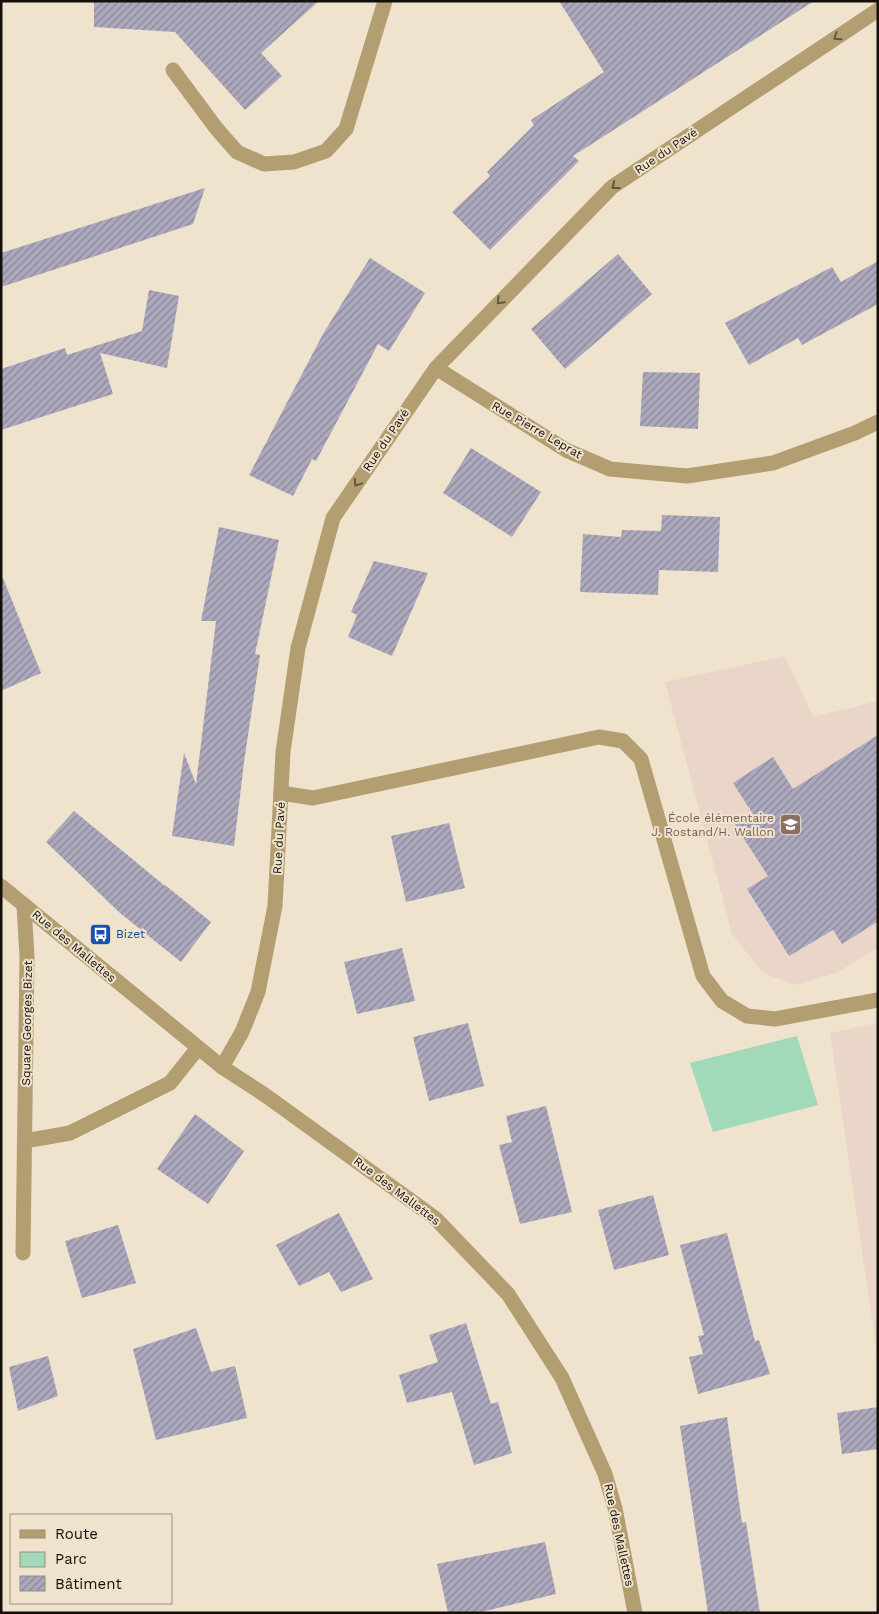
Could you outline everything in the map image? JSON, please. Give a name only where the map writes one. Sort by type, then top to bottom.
[{"type":"street","points":[[173,70],[216,128],[237,152],[264,164],[294,162],[326,151],[346,128],[385,1]]},
{"type":"street","name":"Rue du Pavé","points":[[222,1067],[242,1032],[258,992],[275,906],[283,752],[298,648],[333,518],[436,368],[612,187],[878,10]]},
{"type":"street","name":"Rue Pierre Leprat","points":[[436,368],[566,450],[610,469],[687,476],[773,463],[855,433],[878,422]]},
{"type":"street","points":[[281,793],[313,798],[599,737],[623,741],[641,759],[704,976],[722,1002],[747,1016],[775,1019],[878,1000]]},
{"type":"street","name":"Rue des Mallettes","points":[[1,886],[222,1067],[265,1095],[435,1218],[508,1294],[562,1378],[605,1474],[614,1508],[635,1613]]},
{"type":"street","name":"Square Georges Bizet","points":[[24,905],[28,957],[24,1254]]},
{"type":"street","points":[[25,1141],[70,1133],[170,1082],[198,1048]]},
{"type":"shaded area","name":"École élémentaire J. Rostand/H. Wallon","points":[[785,656],[813,717],[878,701],[878,948],[836,973],[795,985],[763,973],[732,934],[665,682]]},
{"type":"shaded area","points":[[878,1023],[878,1360],[830,1033]]},
{"type":"green space","points":[[797,1036],[818,1105],[713,1132],[690,1063]]},
{"type":"building","points":[[94,1],[319,1],[261,53],[282,76],[245,110],[175,32],[94,27]]},
{"type":"building","points":[[559,1],[814,1],[573,156],[579,161],[490,250],[452,212],[490,176],[487,172],[534,125],[531,120],[604,72]]},
{"type":"building","points":[[205,188],[193,224],[1,287],[1,253]]},
{"type":"building","points":[[618,254],[652,294],[565,369],[531,329]]},
{"type":"building","points":[[370,258],[425,293],[389,351],[378,344],[316,461],[312,459],[293,496],[249,475],[323,334]]},
{"type":"building","points":[[878,261],[878,304],[802,345],[798,338],[749,365],[725,323],[832,267],[841,282]]},
{"type":"building","points":[[149,290],[179,296],[167,368],[100,353],[113,394],[1,430],[1,369],[65,348],[67,355],[142,331]]},
{"type":"building","points":[[643,372],[700,373],[698,429],[640,426]]},
{"type":"building","points":[[471,448],[541,492],[512,537],[443,493]]},
{"type":"building","points":[[662,515],[720,517],[718,572],[659,570],[658,595],[580,592],[583,534],[621,537],[622,530],[661,531]]},
{"type":"building","points":[[219,527],[279,540],[255,654],[260,655],[234,846],[172,836],[184,753],[196,784],[216,621],[201,621]]},
{"type":"building","points":[[374,561],[428,573],[392,656],[348,637],[357,615],[351,612]]},
{"type":"building","points":[[1,578],[3,578],[41,673],[1,691]]},
{"type":"building","points":[[878,735],[877,922],[842,944],[833,930],[789,956],[747,889],[768,876],[735,825],[753,814],[733,783],[773,757],[793,789]]},
{"type":"building","points":[[74,811],[211,922],[181,962],[120,913],[46,842]]},
{"type":"building","points":[[449,823],[465,888],[406,902],[391,836]]},
{"type":"building","points":[[402,948],[415,1001],[357,1014],[344,962]]},
{"type":"building","points":[[468,1023],[484,1086],[429,1101],[413,1037]]},
{"type":"building","points":[[546,1106],[572,1212],[520,1224],[499,1145],[512,1142],[506,1116]]},
{"type":"building","points":[[195,1114],[244,1151],[208,1204],[157,1169]]},
{"type":"building","points":[[653,1195],[669,1255],[614,1270],[598,1210]]},
{"type":"building","points":[[339,1213],[373,1279],[341,1292],[329,1272],[299,1286],[276,1245]]},
{"type":"building","points":[[118,1225],[136,1283],[82,1298],[65,1241]]},
{"type":"building","points":[[727,1233],[755,1341],[759,1340],[770,1374],[698,1394],[689,1357],[703,1354],[698,1336],[704,1335],[680,1245]]},
{"type":"building","points":[[466,1323],[491,1404],[498,1402],[512,1453],[474,1465],[452,1392],[407,1403],[399,1375],[438,1362],[429,1335]]},
{"type":"building","points":[[196,1328],[211,1372],[235,1366],[247,1418],[156,1440],[133,1349]]},
{"type":"building","points":[[48,1356],[58,1396],[18,1411],[9,1367]]},
{"type":"building","points":[[878,1407],[878,1449],[842,1454],[837,1413]]},
{"type":"building","points":[[727,1417],[742,1523],[746,1522],[760,1613],[708,1613],[680,1426]]},
{"type":"building","points":[[545,1542],[556,1594],[477,1613],[448,1613],[437,1564]]},
{"type":"place","name":"École élémentaire J. Rostand/H. Wallon","points":[[790,825]]},
{"type":"place","name":"Bizet","points":[[100,934]]}]
